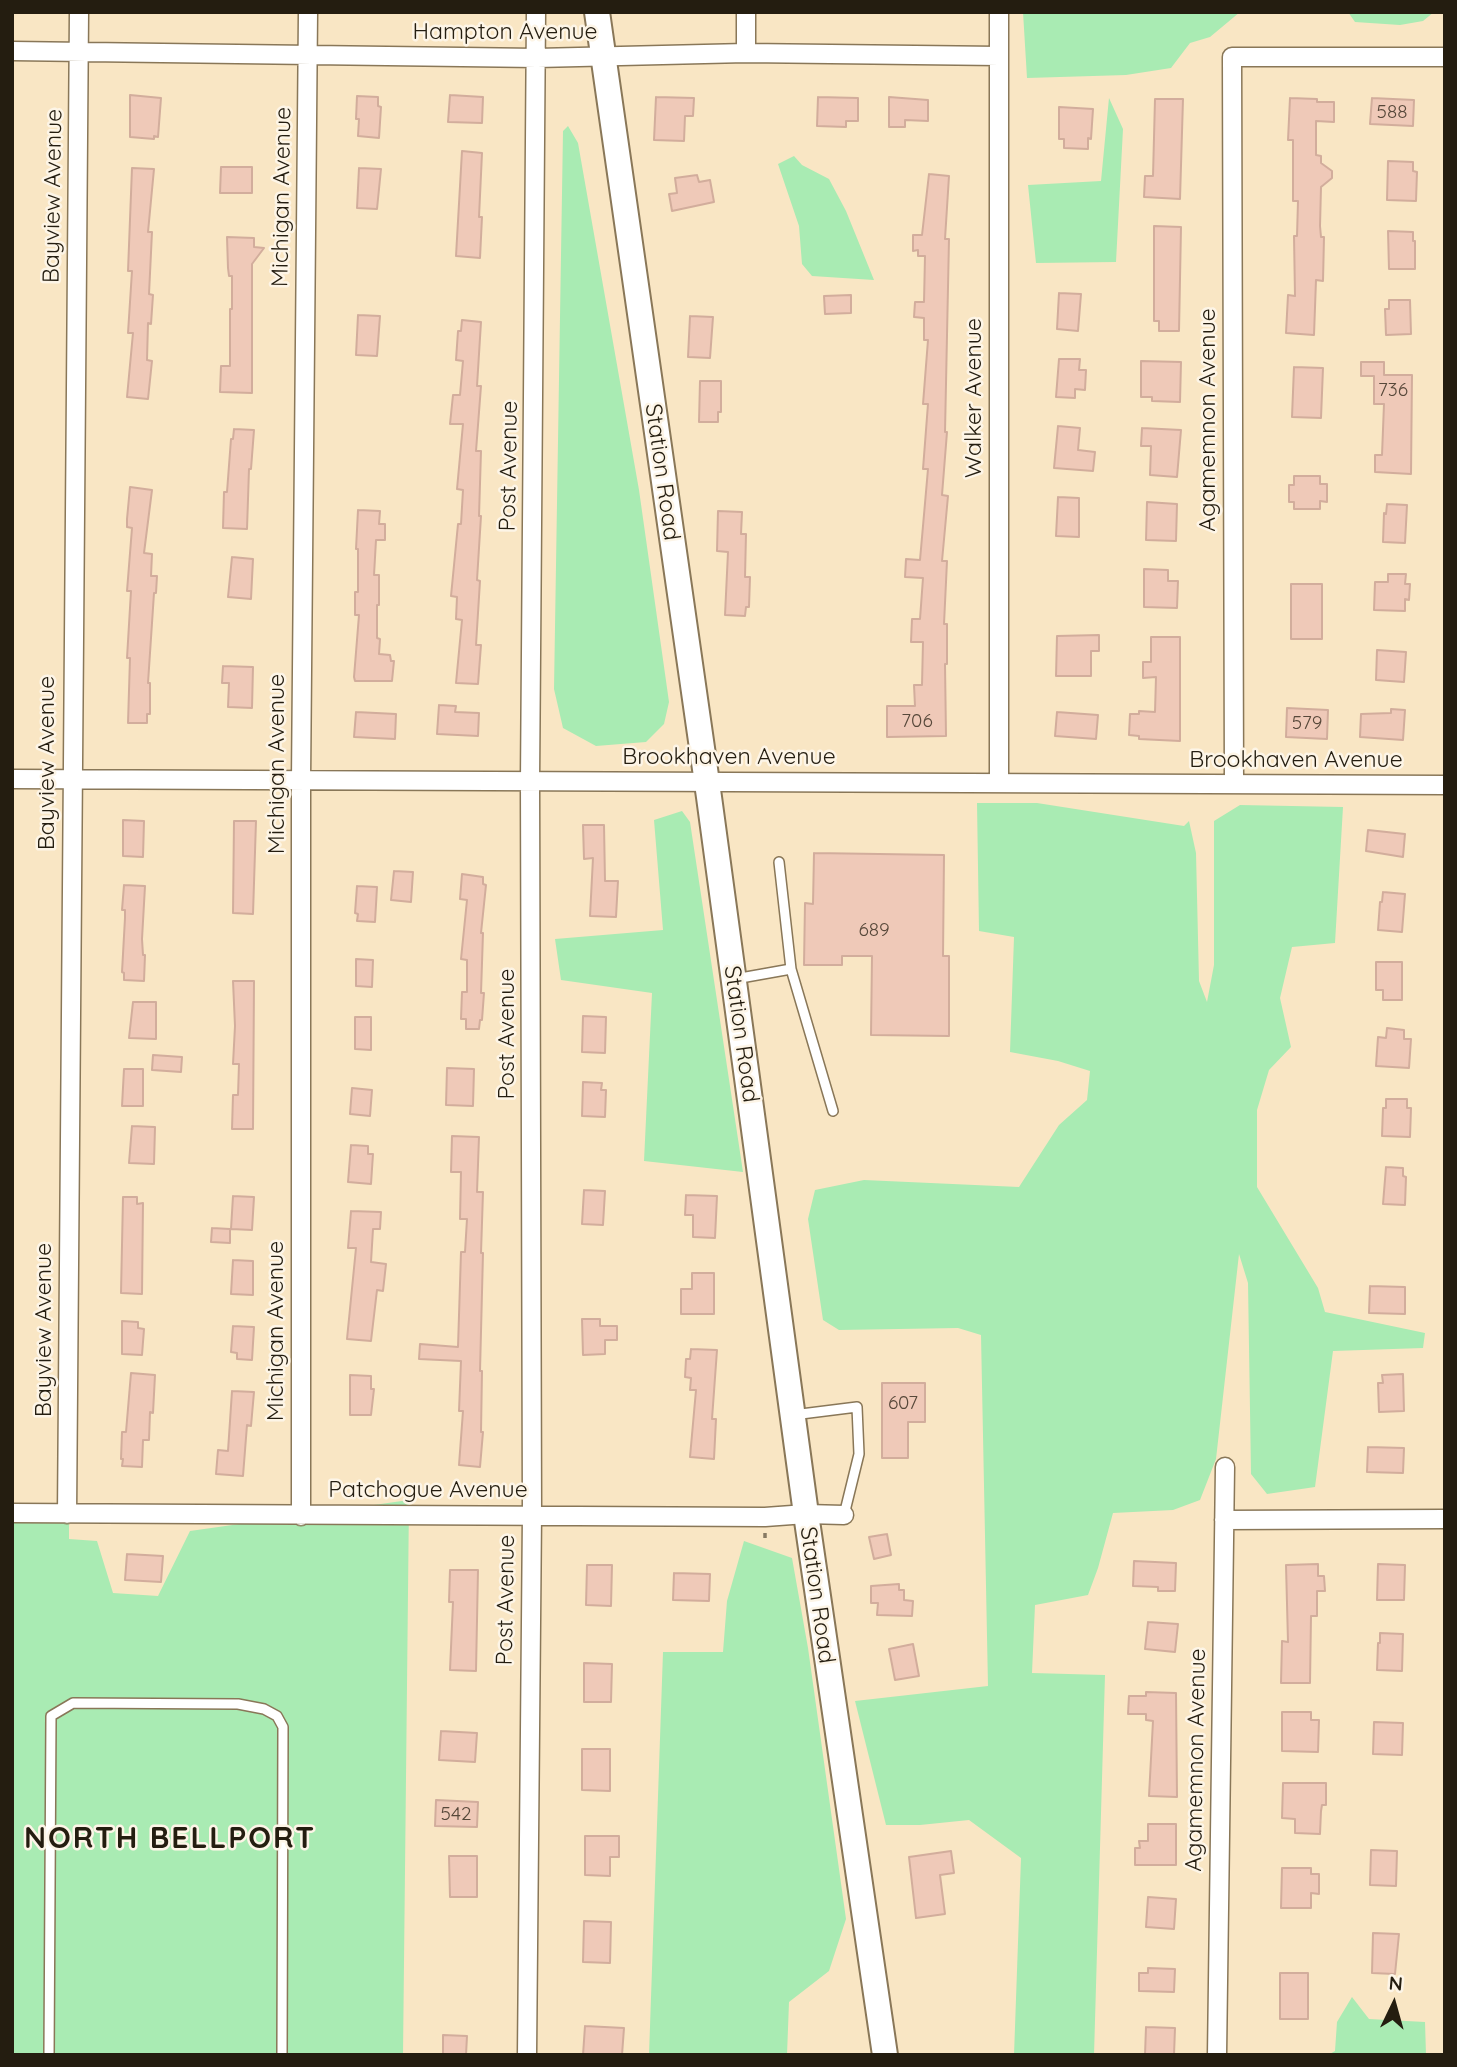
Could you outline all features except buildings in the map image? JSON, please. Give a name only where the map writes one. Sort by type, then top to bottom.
[{"type":"main road","name":"Station Road","points":[[597,12],[707,782],[792,1415],[885,2055]]},
{"type":"street","name":"Bayview Avenue","points":[[67,1514],[79,12]]},
{"type":"street","name":"Michigan Avenue","points":[[301,1516],[300,780],[308,12]]},
{"type":"street","name":"Post Avenue","points":[[527,2055],[532,1514],[530,781],[536,12]]},
{"type":"street","points":[[746,12],[746,53]]},
{"type":"street","name":"Walker Avenue","points":[[999,12],[999,783]]},
{"type":"street","name":"Hampton Avenue","points":[[12,51],[537,58],[746,53],[999,56]]},
{"type":"street","name":"Agamemnon Avenue","points":[[1234,784],[1232,57],[1445,57]]},
{"type":"street","name":"Brookhaven Avenue","points":[[12,779],[1445,785]]},
{"type":"street","name":"Agamemnon Avenue","points":[[1217,2055],[1225,1467]]},
{"type":"street","name":"Patchogue Avenue","points":[[12,1513],[301,1516],[844,1515]]},
{"type":"street","points":[[1224,1520],[1445,1519]]},
{"type":"lane","points":[[779,862],[791,969],[833,1111]]},
{"type":"lane","points":[[733,979],[791,969]]},
{"type":"lane","points":[[792,1415],[857,1407],[859,1454],[844,1515]]},
{"type":"lane","points":[[49,2055],[51,1716],[73,1703],[238,1704],[264,1709],[277,1716],[283,1727],[282,2055]]},
{"type":"green space","points":[[1023,12],[1240,12],[1210,37],[1190,43],[1171,68],[1126,75],[1027,78]]},
{"type":"green space","points":[[1348,12],[1434,12],[1423,21],[1400,25],[1355,22]]},
{"type":"green space","points":[[1109,98],[1123,129],[1116,262],[1036,263],[1028,185],[1101,181]]},
{"type":"green space","points":[[568,126],[578,143],[639,490],[669,702],[664,724],[646,742],[596,746],[563,728],[554,689],[563,131]]},
{"type":"green space","points":[[794,156],[802,165],[829,179],[846,211],[874,280],[812,276],[802,264],[799,226],[778,164]]},
{"type":"green space","points":[[977,803],[1037,803],[1184,826],[1189,821],[1196,853],[1199,981],[1207,1002],[1214,965],[1214,821],[1240,805],[1343,807],[1335,943],[1292,947],[1280,998],[1291,1047],[1269,1070],[1257,1110],[1257,1187],[1318,1288],[1325,1312],[1425,1333],[1423,1348],[1333,1351],[1315,1487],[1267,1494],[1251,1474],[1248,1283],[1239,1254],[1216,1459],[1200,1500],[1173,1510],[1113,1513],[1088,1595],[1035,1605],[1032,1673],[1105,1675],[1094,2055],[1014,2055],[1021,1858],[969,1820],[886,1825],[855,1701],[988,1686],[981,1335],[958,1328],[839,1330],[823,1320],[808,1219],[815,1190],[864,1180],[1019,1187],[1059,1125],[1087,1100],[1090,1071],[1058,1061],[1010,1052],[1014,937],[979,931]]},
{"type":"green space","points":[[682,811],[690,822],[743,1172],[644,1161],[652,993],[561,980],[555,939],[663,930],[654,820]]},
{"type":"green space","points":[[409,1500],[403,2055],[12,2055],[12,1520],[69,1521],[69,1539],[97,1541],[113,1593],[158,1596],[190,1531]]},
{"type":"green space","points":[[744,1541],[792,1558],[808,1648],[846,1919],[829,1971],[789,2002],[787,2055],[649,2055],[663,1652],[723,1652],[727,1601]]},
{"type":"green space","points":[[1352,1997],[1369,2019],[1425,2022],[1426,2055],[1328,2055],[1335,2051],[1337,2022]]},
{"type":"district","name":"NORTH BELLPORT","points":[[170,1839]]}]
